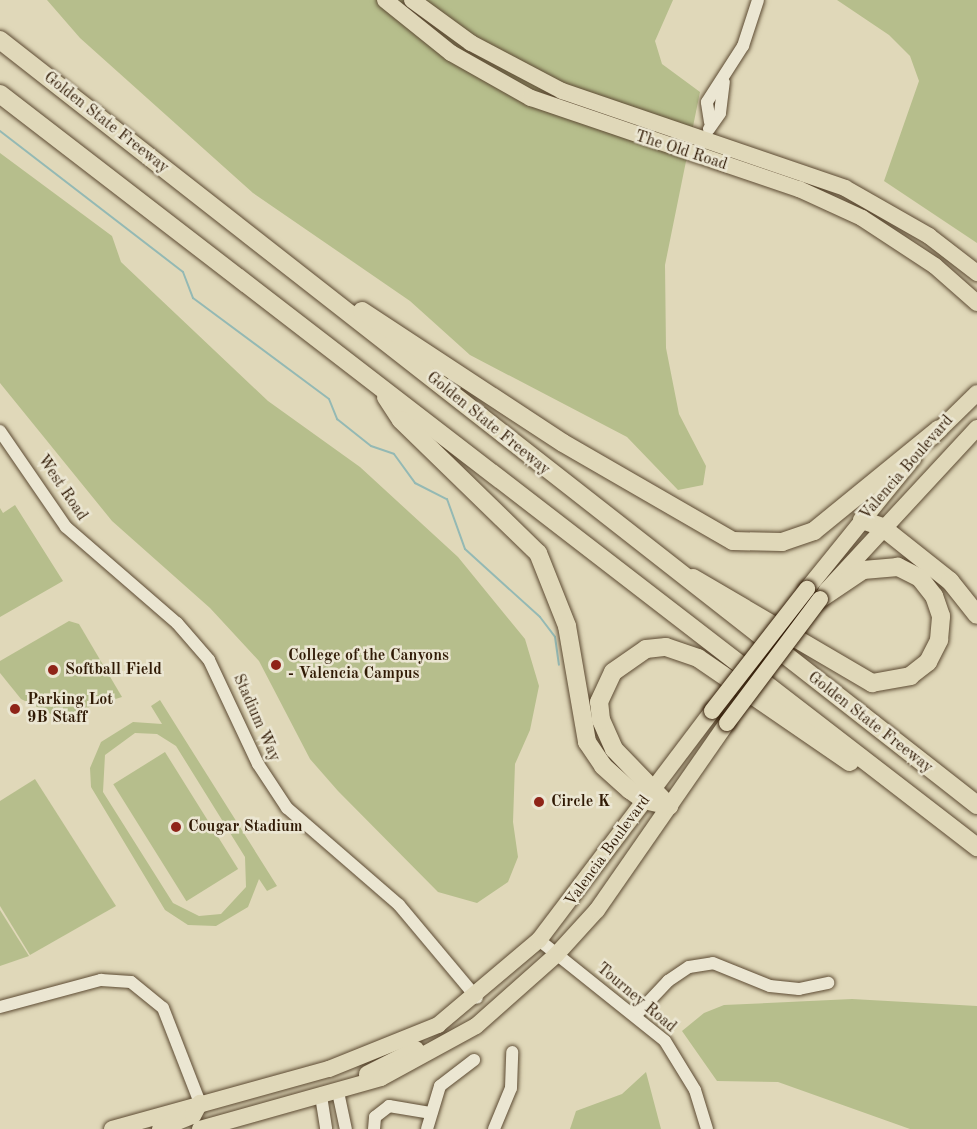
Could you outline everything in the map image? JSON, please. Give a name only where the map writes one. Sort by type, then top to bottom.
[{"type":"highway","name":"Golden State Freeway","points":[[0,40],[314,284],[663,563],[977,805]]},
{"type":"highway","name":"Golden State Freeway","points":[[0,94],[977,847]]},
{"type":"highway","points":[[314,284],[376,318],[601,466],[732,541],[782,542],[814,531],[939,429]]},
{"type":"highway","points":[[380,388],[401,420],[538,553],[567,626],[587,742],[603,766],[669,806]]},
{"type":"highway","points":[[862,520],[882,527],[958,588],[977,615]]},
{"type":"highway","points":[[663,563],[727,593],[848,673],[872,682],[910,676],[928,662],[939,640],[941,616],[933,596],[920,578],[898,567],[862,570],[813,594]]},
{"type":"highway","points":[[650,794],[607,738],[599,702],[613,672],[626,658],[666,647],[698,658],[933,814]]},
{"type":"main road","name":"The Old Road","points":[[385,0],[452,53],[522,93],[694,156],[784,184],[892,235],[977,303]]},
{"type":"main road","name":"The Old Road","points":[[412,0],[471,43],[530,76],[700,138],[789,166],[873,202],[977,273]]},
{"type":"main road","points":[[784,184],[789,166]]},
{"type":"main road","name":"Valencia Boulevard","points":[[201,1129],[338,1092],[403,1069],[456,1040],[556,956],[597,910],[727,723],[862,520],[939,429],[977,393]]},
{"type":"main road","name":"Valencia Boulevard","points":[[112,1129],[374,1055],[438,1025],[477,998],[539,940],[712,711],[813,594],[882,527],[977,428]]},
{"type":"main road","points":[[954,451],[977,440]]},
{"type":"main road","points":[[338,1092],[472,1014],[477,998]]},
{"type":"main road","points":[[160,1129],[193,1116],[200,1103]]},
{"type":"street","points":[[694,156],[700,138],[710,122],[720,113],[724,82],[753,26],[758,0]]},
{"type":"street","name":"West Road","points":[[0,431],[66,527],[100,559]]},
{"type":"street","name":"Stadium Way","points":[[100,559],[177,623],[209,660],[258,765],[287,808],[399,905],[477,998]]},
{"type":"street","name":"Tourney Road","points":[[539,940],[556,956],[636,1015],[665,1041],[683,1068],[707,1129]]},
{"type":"street","points":[[636,1015],[668,981],[689,967],[713,963],[770,986],[799,989],[828,983]]},
{"type":"street","points":[[0,1007],[101,980],[131,982],[163,1008],[200,1103]]},
{"type":"street","points":[[494,1129],[511,1088],[512,1052]]},
{"type":"street","points":[[427,1129],[440,1086],[474,1060]]},
{"type":"street","points":[[338,1092],[346,1129]]},
{"type":"street","points":[[321,1096],[326,1129]]},
{"type":"street","points":[[374,1129],[375,1117],[388,1106],[431,1113]]},
{"type":"green space","points":[[47,0],[673,0],[655,41],[662,64],[700,92],[665,265],[666,348],[679,414],[706,466],[703,485],[678,490],[627,437],[470,355],[410,301],[253,193],[80,38]]},
{"type":"green space","points":[[837,0],[977,0],[977,243],[884,181],[919,81],[910,56],[889,35]]},
{"type":"green space","points":[[0,153],[112,236],[121,262],[268,401],[360,467],[458,557],[525,639],[539,686],[530,730],[515,764],[513,822],[518,857],[508,882],[477,903],[438,892],[338,791],[310,759],[259,661],[210,608],[112,521],[0,383]]},
{"type":"green space","points":[[15,505],[63,581],[0,617],[0,508],[3,513]]},
{"type":"green space","name":"Softball Field","points":[[69,621],[79,624],[122,697],[57,717],[21,699],[0,673],[0,661]]},
{"type":"green space","points":[[160,700],[277,886],[267,891],[259,879],[248,907],[216,926],[188,925],[165,910],[91,787],[90,768],[101,742],[133,722],[162,724],[151,706]],"holes":[[[135,733],[157,734],[176,746],[245,857],[246,887],[221,914],[199,916],[173,903],[103,792],[105,755]]]},
{"type":"green space","name":"Cougar Stadium","points":[[165,752],[238,869],[186,901],[113,784]]},
{"type":"green space","points":[[35,779],[116,906],[30,955],[0,906],[0,801]]},
{"type":"green space","points":[[0,910],[29,956],[0,966]]},
{"type":"green space","points":[[852,999],[977,1006],[977,1129],[910,1129],[778,1082],[717,1081],[682,1031],[704,1013],[724,1005]]},
{"type":"green space","points":[[646,1072],[661,1129],[570,1129],[576,1111],[622,1094]]},
{"type":"waterway","points":[[0,131],[183,272],[193,298],[329,399],[337,419],[371,446],[394,454],[415,483],[447,499],[465,549],[540,617],[555,637],[559,665]]},
{"type":"place","name":"College of the Canyons - Valencia Campus","points":[[276,665]]},
{"type":"place","name":"Softball Field","points":[[53,670]]},
{"type":"place","name":"Parking Lot 9B Staff","points":[[15,709]]},
{"type":"place","name":"Circle K","points":[[539,802]]},
{"type":"place","name":"Cougar Stadium","points":[[176,827]]}]
